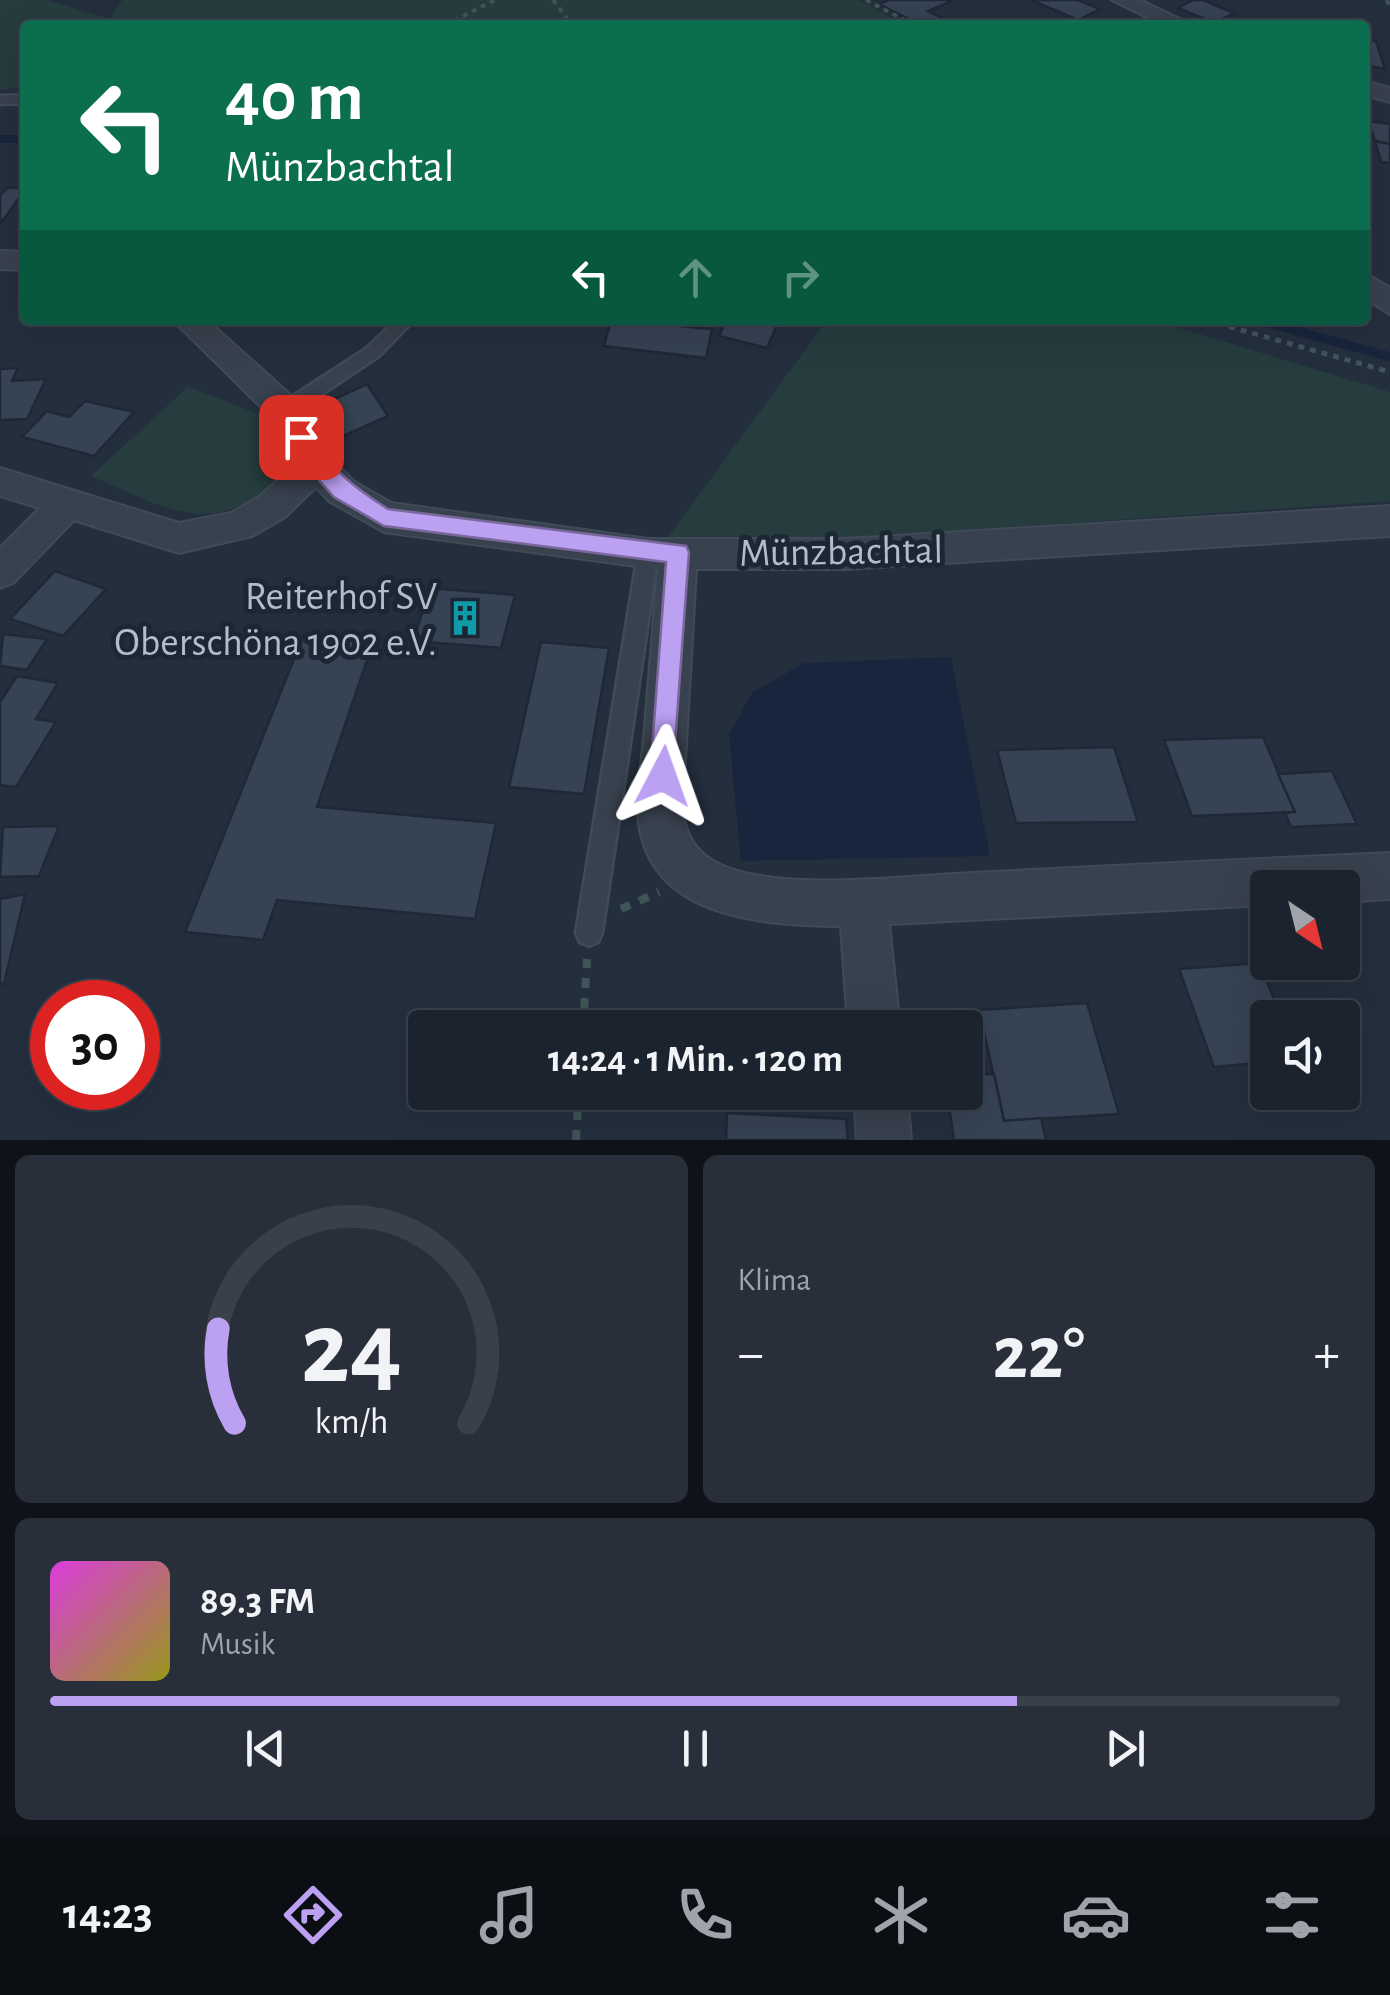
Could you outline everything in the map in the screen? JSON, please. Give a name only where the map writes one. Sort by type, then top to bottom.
[{"type":"street","points":[[1122,0],[1169,20]]},
{"type":"street","points":[[1370,286],[1390,304]]},
{"type":"street","name":"Münzbachtal","points":[[193,325],[285,410],[317,464],[341,491],[384,517],[663,553],[846,554],[1390,521]]},
{"type":"street","points":[[0,482],[179,538],[210,535],[239,526],[272,508],[317,464]]},
{"type":"street","points":[[0,572],[67,504]]},
{"type":"street","points":[[663,553],[660,814],[670,852],[698,880],[778,901],[863,902],[1261,879],[1390,876]]},
{"type":"street","points":[[863,902],[872,1010]]},
{"type":"street","points":[[882,1110],[884,1140]]},
{"type":"lane","points":[[285,410],[373,352],[401,325]]},
{"type":"lane","points":[[590,923],[663,553]]},
{"type":"path","points":[[456,20],[495,0]]},
{"type":"path","points":[[553,0],[568,20]]},
{"type":"path","points":[[866,0],[904,20]]},
{"type":"path","points":[[1387,0],[1390,8]]},
{"type":"path","points":[[1224,325],[1390,372]]},
{"type":"path","points":[[584,1010],[590,923],[653,898],[685,867]]},
{"type":"path","points":[[576,1140],[578,1110]]},
{"type":"green space","points":[[0,0],[47,0],[110,19],[122,0],[858,0],[896,20],[20,20],[20,87],[0,90]]},
{"type":"green space","points":[[823,325],[1170,325],[1390,392],[1390,501],[811,541],[666,540]]},
{"type":"green space","points":[[188,387],[259,414],[291,468],[240,506],[194,514],[171,509],[91,476]]},
{"type":"water","points":[[951,657],[990,856],[741,861],[729,735],[752,693],[804,663]]},
{"type":"building","points":[[889,0],[954,0],[928,11],[946,20],[911,20],[879,4]]},
{"type":"building","points":[[1031,0],[1078,0],[1100,9],[1078,20]]},
{"type":"building","points":[[1193,0],[1203,0],[1234,13],[1220,20],[1207,20],[1178,8]]},
{"type":"building","points":[[1370,40],[1376,41],[1385,69],[1370,66]]},
{"type":"building","points":[[1370,121],[1390,124],[1390,144],[1375,141]]},
{"type":"building","points":[[1375,141],[1390,144],[1390,163],[1381,162]]},
{"type":"building","points":[[20,187],[20,197],[0,224],[0,196],[7,188]]},
{"type":"building","points":[[610,325],[712,329],[706,358],[604,346]]},
{"type":"building","points":[[724,325],[777,325],[767,348],[719,336]]},
{"type":"building","points":[[18,368],[12,381],[46,379],[27,419],[0,420],[0,369]]},
{"type":"building","points":[[367,384],[388,416],[339,438],[319,406]]},
{"type":"building","points":[[85,401],[134,412],[94,456],[22,437],[47,411],[69,417]]},
{"type":"building","points":[[55,571],[106,589],[63,636],[10,619]]},
{"type":"building","name":"Reiterhof SV Oberschöna 1902 e.V.","points":[[430,588],[515,595],[501,648],[413,641]]},
{"type":"building","points":[[3,634],[47,639],[27,670],[0,666]]},
{"type":"building","points":[[304,634],[374,640],[317,807],[496,823],[475,919],[277,900],[263,940],[185,932]]},
{"type":"building","points":[[541,642],[609,648],[584,794],[509,787]]},
{"type":"building","points":[[17,676],[58,683],[36,719],[56,722],[16,787],[0,785],[0,702]]},
{"type":"building","points":[[1263,737],[1295,812],[1192,816],[1164,740]]},
{"type":"building","points":[[1114,747],[1138,822],[1016,823],[997,750]]},
{"type":"building","points":[[1332,771],[1357,824],[1291,827],[1285,813],[1295,812],[1278,774]]},
{"type":"building","points":[[59,826],[39,876],[0,877],[3,827]]},
{"type":"building","points":[[25,894],[4,984],[0,984],[0,899]]},
{"type":"building","points":[[1250,964],[1250,980],[1266,980],[1274,1000],[1250,1000],[1250,1064],[1214,1067],[1179,969]]},
{"type":"building","points":[[1087,1003],[1119,1114],[1004,1121],[983,1028],[983,1010],[979,1010]]},
{"type":"building","points":[[983,1074],[994,1074],[1004,1121],[1041,1118],[1046,1140],[954,1140],[950,1110],[983,1110]]},
{"type":"building","points":[[727,1113],[846,1119],[848,1140],[726,1140]]},
{"type":"waterway","points":[[0,139],[20,139]]},
{"type":"waterway","points":[[1276,325],[1390,357]]},
{"type":"place","name":"Reiterhof SV Oberschöna 1902 e.V.","points":[[465,618]]},
{"type":"route","points":[[301,437],[317,464],[341,491],[384,517],[648,554],[678,552],[663,776]]}]
